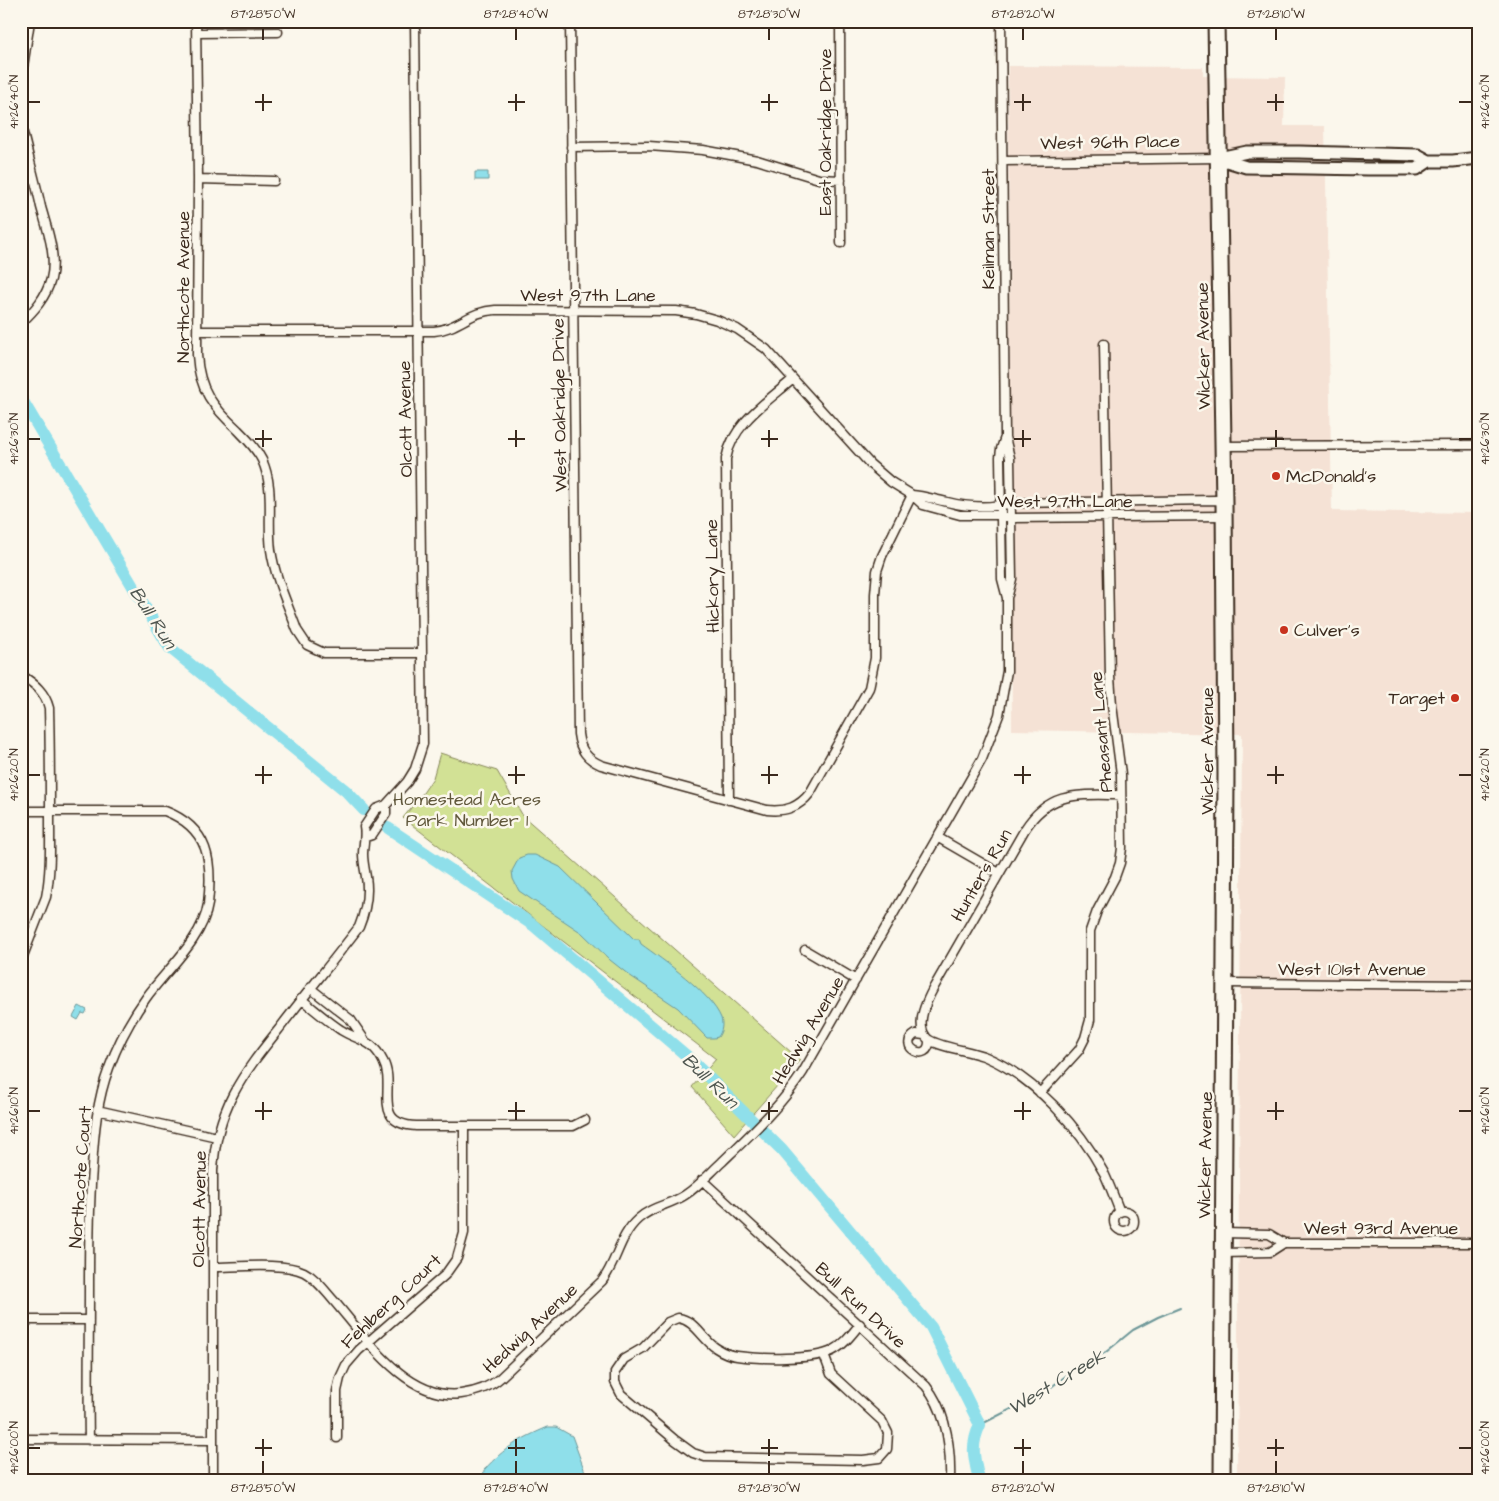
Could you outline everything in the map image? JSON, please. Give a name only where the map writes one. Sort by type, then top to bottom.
[{"type":"highway","name":"Wicker Avenue","points":[[1216,21],[1224,509],[1226,983],[1222,1480]]},
{"type":"street","points":[[21,80],[30,21]]},
{"type":"street","name":"Northcote Avenue","points":[[196,21],[197,331],[198,371],[205,391],[215,408],[258,452],[267,473],[270,488],[270,540],[272,556],[299,636],[307,645],[324,653],[422,653]]},
{"type":"street","name":"Olcott Avenue","points":[[213,1480],[212,1171],[217,1137],[236,1086],[254,1059],[354,934],[362,919],[368,894],[363,852],[366,837],[364,827],[376,809],[386,805],[411,776],[421,752],[424,734],[415,21]]},
{"type":"street","name":"West Oakridge Drive","points":[[570,21],[578,734],[580,746],[586,756],[601,765],[729,800]]},
{"type":"street","name":"East Oakridge Drive","points":[[840,21],[841,243]]},
{"type":"street","name":"Keilman Street","points":[[1001,21],[1005,437],[1010,458],[1011,518]]},
{"type":"street","points":[[197,32],[278,32]]},
{"type":"street","points":[[21,124],[53,260],[52,277],[46,293],[38,306],[21,322]]},
{"type":"street","points":[[571,147],[655,146],[703,150],[757,160],[819,179],[840,180]]},
{"type":"street","name":"West 96th Place","points":[[1003,161],[1219,158],[1248,152],[1299,152],[1418,155],[1429,162]]},
{"type":"street","name":"West 96th Place","points":[[1219,158],[1246,167],[1417,169],[1429,162],[1478,158]]},
{"type":"street","points":[[198,179],[274,181]]},
{"type":"street","name":"West 97th Lane","points":[[197,331],[419,332],[447,329],[458,325],[475,313],[488,310],[676,311],[712,318],[737,329],[758,342],[773,356],[877,471],[891,482],[912,494],[922,505],[946,512],[968,515],[1001,515],[1011,518],[1108,516],[1224,509]]},
{"type":"street","name":"Pheasant Lane","points":[[1040,1093],[1079,1050],[1087,1032],[1090,1020],[1090,931],[1096,911],[1116,877],[1122,848],[1120,758],[1110,688],[1104,344]]},
{"type":"street","name":"Hickory Lane","points":[[729,800],[726,459],[730,442],[740,427],[793,379]]},
{"type":"street","name":"Keilman Street","points":[[1001,515],[1000,457],[1005,437]]},
{"type":"street","points":[[1223,446],[1474,445]]},
{"type":"street","points":[[729,800],[767,810],[781,811],[792,808],[802,802],[810,793],[869,688],[875,658],[874,594],[877,571],[885,549],[912,494]]},
{"type":"street","name":"West 97th Lane","points":[[912,494],[964,505],[1001,505],[1011,502],[1216,500],[1224,509]]},
{"type":"street","name":"Hedwig Avenue","points":[[213,1267],[278,1266],[303,1271],[322,1287],[369,1342],[400,1374],[439,1394],[459,1394],[493,1384],[602,1281],[614,1263],[625,1235],[639,1218],[657,1206],[680,1198],[702,1180],[781,1103],[796,1082],[856,980],[982,759],[996,724],[1003,698],[1007,671],[1007,598],[1002,579],[1001,515]]},
{"type":"street","name":"Hedwig Avenue","points":[[1007,598],[1012,579],[1011,518]]},
{"type":"street","points":[[21,675],[33,682],[42,691],[49,708],[50,810],[48,887],[46,897],[21,961]]},
{"type":"street","name":"Hunters Run","points":[[1040,1093],[1020,1076],[993,1060],[967,1050],[934,1044],[926,1037],[921,1023],[924,1008],[930,994],[1029,822],[1045,806],[1058,799],[1072,796],[1121,794]]},
{"type":"street","name":"Northcote Court","points":[[21,811],[165,812],[176,816],[190,825],[203,841],[208,857],[208,894],[204,918],[185,950],[144,1000],[130,1023],[109,1067],[97,1110],[89,1226],[89,1440]]},
{"type":"street","points":[[937,837],[999,873]]},
{"type":"street","points":[[805,950],[856,980]]},
{"type":"street","name":"West 101st Avenue","points":[[1226,983],[1478,985]]},
{"type":"street","points":[[310,988],[351,1020],[365,1040],[377,1050],[384,1062],[387,1074],[388,1111],[395,1121],[400,1124],[410,1126],[573,1126],[585,1120]]},
{"type":"street","points":[[301,999],[342,1030],[365,1040]]},
{"type":"street","points":[[1040,1093],[1083,1139],[1103,1172],[1120,1212]]},
{"type":"street","points":[[97,1110],[217,1137]]},
{"type":"street","name":"Fehlberg Court","points":[[337,1438],[337,1391],[340,1378],[349,1360],[445,1275],[457,1258],[464,1233],[464,1126]]},
{"type":"street","name":"Bull Run Drive","points":[[702,1180],[860,1324],[931,1392],[946,1434],[949,1449],[950,1480]]},
{"type":"street","name":"West 93rd Avenue","points":[[1223,1233],[1269,1234],[1284,1243],[1478,1243]]},
{"type":"street","name":"West 93rd Avenue","points":[[1223,1252],[1270,1252],[1284,1243]]},
{"type":"street","points":[[824,1355],[831,1374],[885,1425],[888,1433],[888,1442],[885,1453],[879,1458],[874,1460],[705,1457],[693,1453],[682,1446],[621,1394],[615,1382],[615,1372],[624,1359],[643,1348],[668,1322],[678,1318],[688,1320],[711,1345],[731,1355],[803,1357],[824,1355],[840,1346],[860,1324]]},
{"type":"street","points":[[21,1320],[89,1320]]},
{"type":"street","points":[[21,1439],[214,1440]]},
{"type":"shaded area","points":[[1008,66],[1203,67],[1203,76],[1285,77],[1284,126],[1325,126],[1332,511],[1478,513],[1478,1480],[1237,1480],[1242,734],[1012,730]]},
{"type":"green space","name":"Homestead Acres Park Number 1","points":[[440,753],[497,771],[523,816],[800,1060],[734,1135],[692,1087],[716,1059],[403,818],[433,778]]},
{"type":"water","points":[[475,172],[488,172],[488,180],[475,180]]},
{"type":"water","points":[[535,855],[560,867],[634,939],[639,939],[641,944],[697,988],[716,1008],[721,1018],[722,1028],[718,1037],[707,1038],[678,1008],[629,975],[582,933],[519,891],[513,879],[512,871],[519,858]]},
{"type":"water","points":[[79,1006],[87,1010],[85,1014],[82,1013],[78,1020],[73,1017]]},
{"type":"water","points":[[548,1427],[556,1427],[572,1436],[588,1480],[483,1480],[484,1470],[506,1449]]},
{"type":"waterway","name":"Bull Run","points":[[21,398],[169,647],[346,791],[364,810]]},
{"type":"waterway","name":"Bull Run","points":[[388,828],[533,925],[688,1057],[782,1150],[931,1327],[980,1425],[974,1446],[974,1458],[979,1480]]},
{"type":"waterway","name":"West Creek","points":[[980,1425],[1046,1391],[1075,1369],[1106,1352],[1133,1330],[1180,1308]]},
{"type":"place","name":"McDonald's","points":[[1276,476]]},
{"type":"place","name":"Culver's","points":[[1284,630]]},
{"type":"place","name":"Target","points":[[1455,698]]}]
